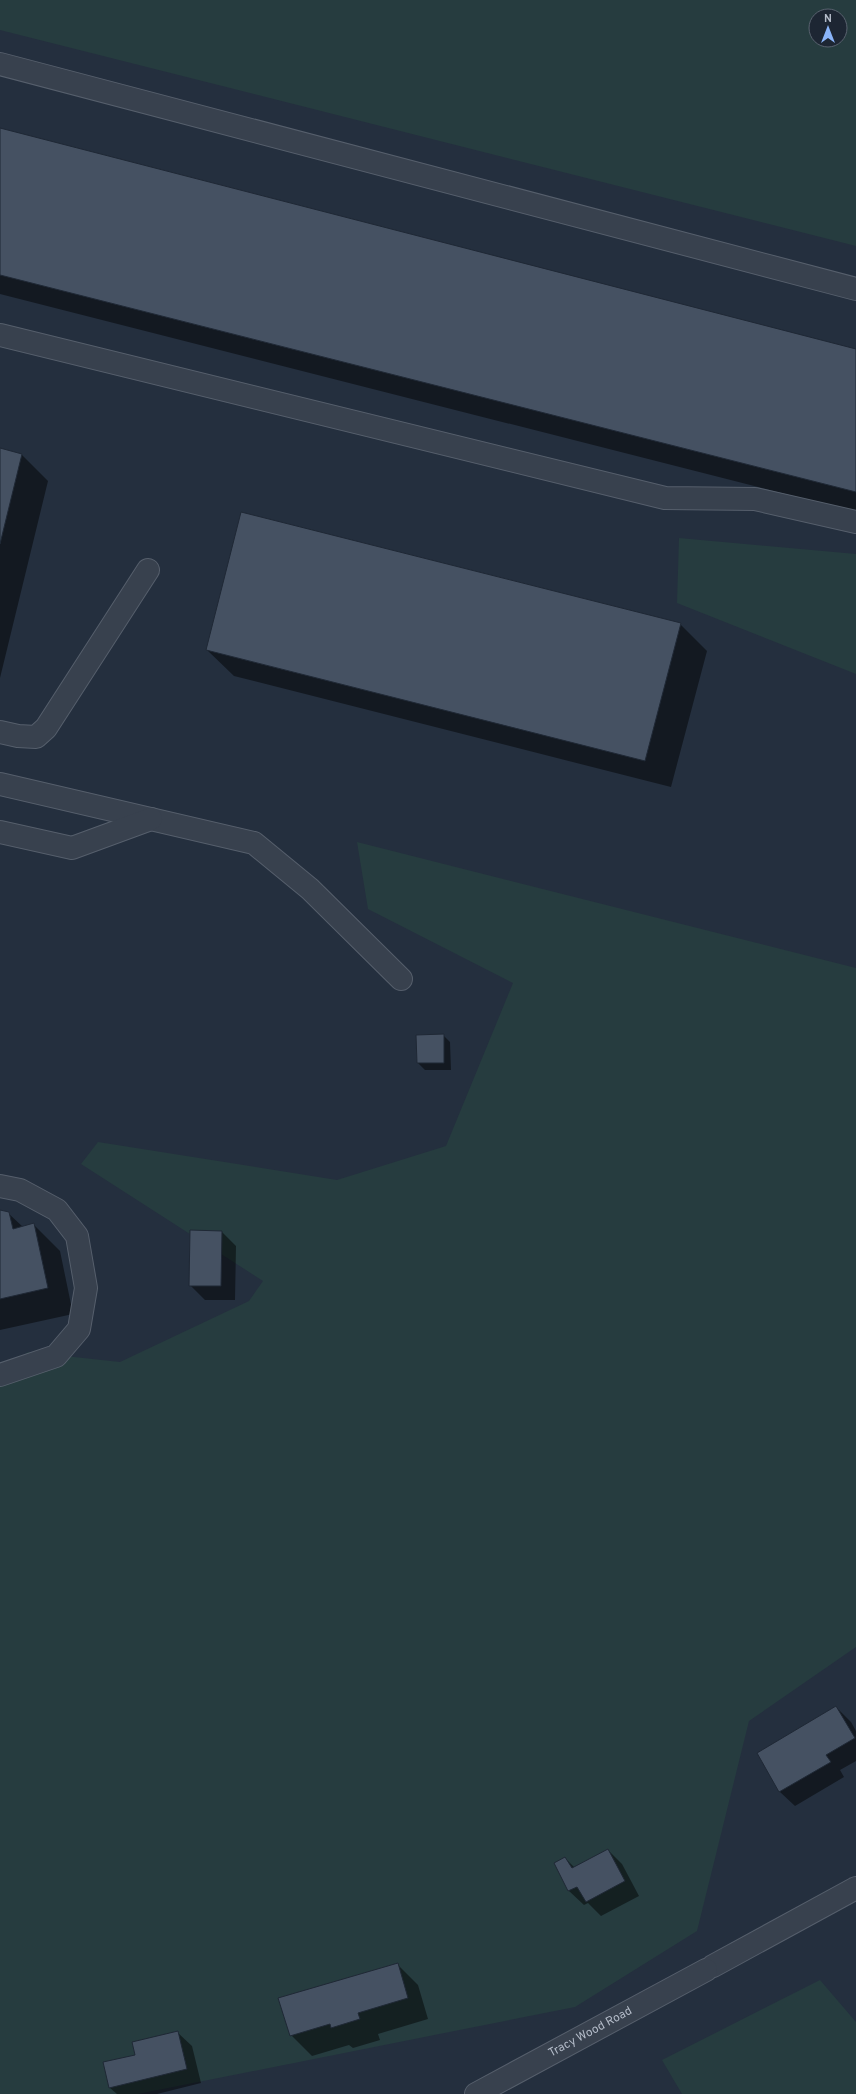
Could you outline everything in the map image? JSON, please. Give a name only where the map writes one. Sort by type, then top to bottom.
[{"type":"street","points":[[0,64],[856,289]]},
{"type":"street","points":[[0,335],[665,498],[755,499],[856,522]]},
{"type":"street","points":[[0,732],[18,736],[36,737],[46,728],[148,570]]},
{"type":"street","points":[[0,784],[254,844],[310,889],[401,979]]},
{"type":"street","points":[[0,832],[72,848],[151,819]]},
{"type":"street","points":[[0,1186],[20,1190],[58,1210],[77,1236],[86,1288],[79,1329],[56,1356],[0,1375]]},
{"type":"street","name":"Tracy Wood Road","points":[[476,2094],[856,1888]]},
{"type":"green space","points":[[0,0],[856,0],[856,246],[0,30]]},
{"type":"green space","points":[[679,538],[856,554],[856,674],[677,603]]},
{"type":"green space","points":[[357,842],[856,968],[856,1647],[749,1721],[697,1931],[575,2007],[138,2094],[0,2094],[0,1371],[28,1352],[120,1362],[249,1301],[263,1281],[81,1164],[98,1142],[337,1180],[446,1146],[513,983],[368,909]]},
{"type":"green space","points":[[820,1980],[856,2022],[856,2094],[682,2094],[662,2060]]},
{"type":"building","points":[[0,128],[856,349],[856,492],[0,275]]},
{"type":"building","points":[[0,448],[22,454],[0,544]]},
{"type":"building","points":[[241,512],[681,623],[645,761],[206,650]]},
{"type":"building","points":[[444,1034],[444,1063],[417,1063],[416,1035]]},
{"type":"building","points":[[0,1210],[9,1212],[13,1229],[34,1223],[48,1288],[0,1299]]},
{"type":"building","points":[[190,1230],[222,1231],[221,1286],[189,1286]]},
{"type":"building","points":[[836,1706],[855,1738],[826,1755],[831,1762],[779,1792],[757,1753]]},
{"type":"building","points":[[608,1849],[625,1881],[586,1902],[577,1887],[568,1891],[554,1863],[565,1857],[572,1868]]},
{"type":"building","points":[[398,1963],[408,1998],[358,2013],[360,2019],[331,2028],[330,2024],[290,2036],[278,1998]]},
{"type":"building","points":[[178,2031],[187,2069],[109,2088],[103,2062],[135,2055],[132,2042]]}]
